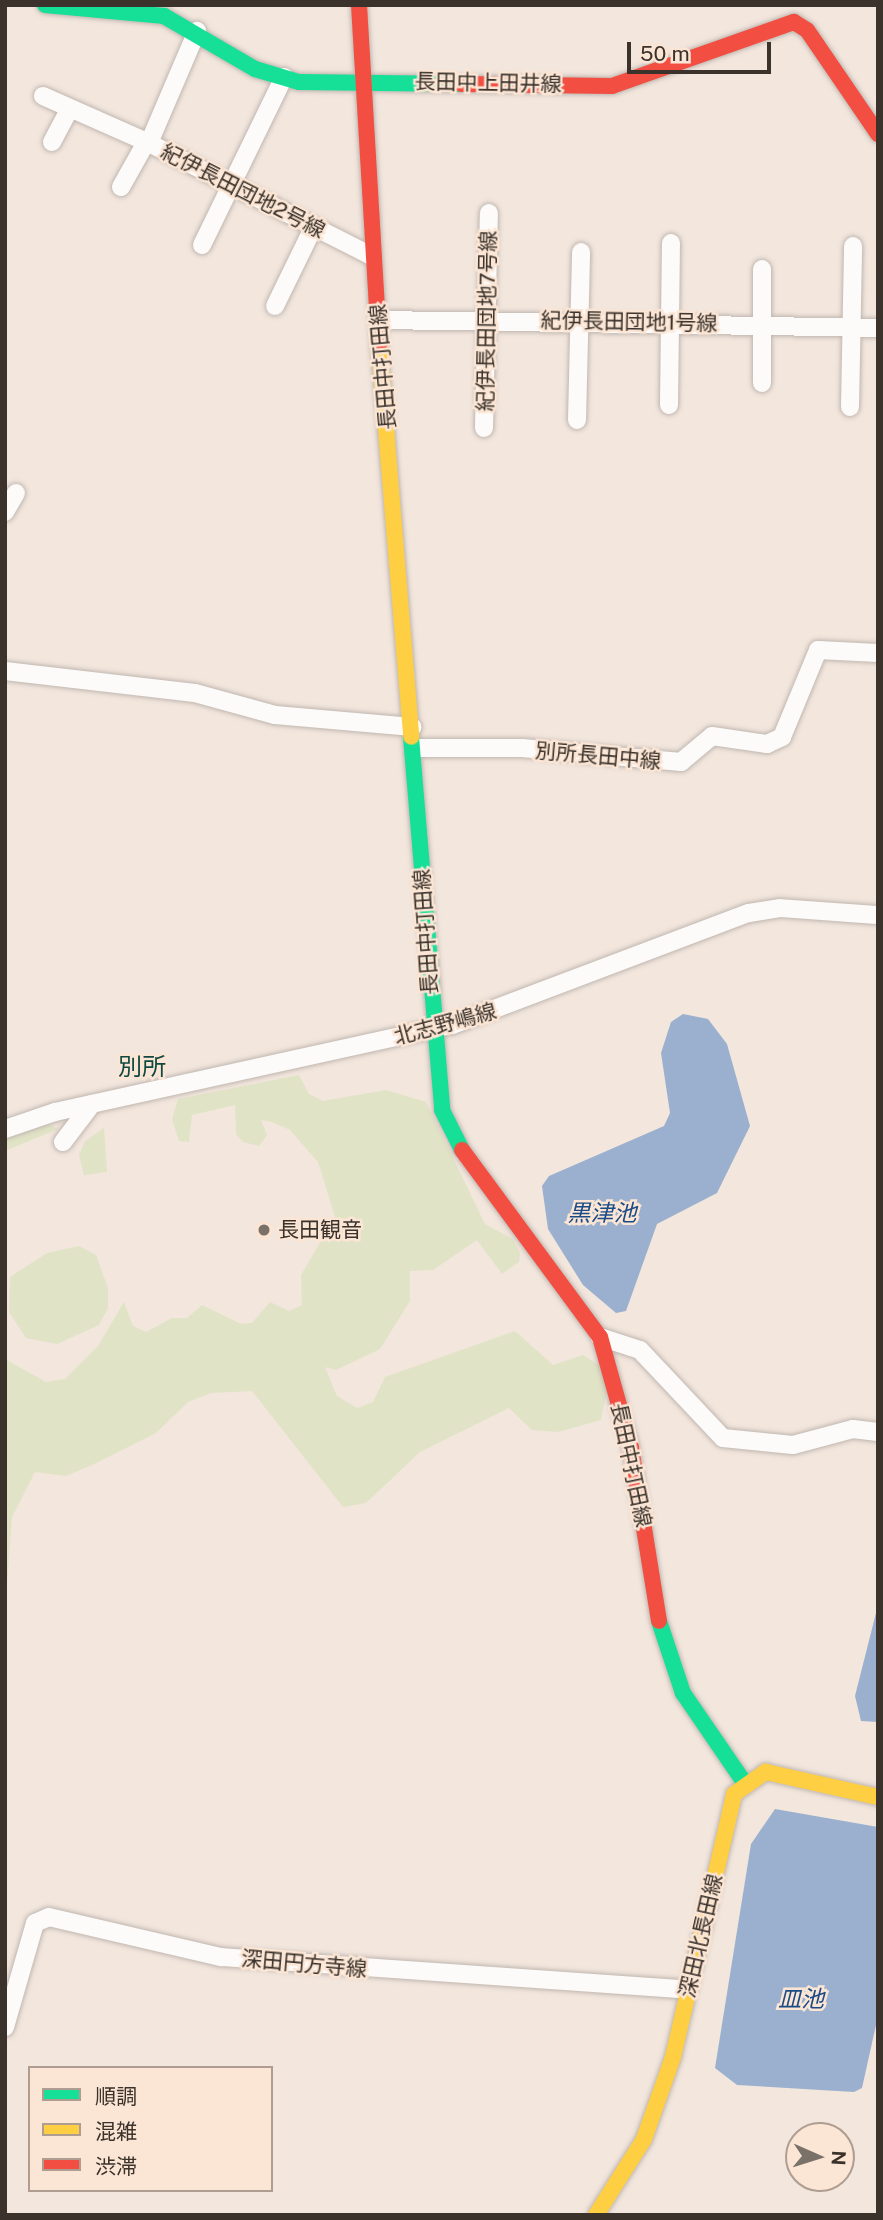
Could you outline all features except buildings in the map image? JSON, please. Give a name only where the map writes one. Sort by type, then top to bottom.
[{"type":"street","name":"長田中上田井線","points":[[45,5],[125,9],[197,31],[255,69],[284,77],[360,81],[612,86],[794,22],[807,30],[878,134]]},
{"type":"street","name":"長田中打田線","points":[[359,5],[360,81],[372,256],[380,320],[412,726],[432,1030],[442,1110],[470,1166],[600,1337],[631,1448],[659,1621],[683,1693],[744,1782]]},
{"type":"street","name":"紀伊長田団地2号線","points":[[197,31],[146,145],[231,184],[372,256]]},
{"type":"street","points":[[202,245],[284,77]]},
{"type":"street","points":[[43,96],[146,145],[121,187]]},
{"type":"street","points":[[52,142],[69,110]]},
{"type":"street","name":"紀伊長田団地7号線","points":[[484,428],[489,213]]},
{"type":"street","points":[[275,306],[313,228]]},
{"type":"street","points":[[669,405],[671,243]]},
{"type":"street","points":[[850,407],[852,246]]},
{"type":"street","points":[[577,420],[581,252]]},
{"type":"street","points":[[762,269],[762,383]]},
{"type":"street","name":"紀伊長田団地1号線","points":[[380,320],[579,321],[878,328]]},
{"type":"street","points":[[5,512],[16,492]]},
{"type":"street","name":"別所長田中線","points":[[413,748],[522,748],[681,762],[712,736],[767,744],[782,737],[818,650],[878,653]]},
{"type":"street","points":[[5,671],[195,693],[275,715],[412,726]]},
{"type":"street","name":"北志野嶋線","points":[[5,1129],[92,1104],[432,1030],[517,1004],[750,913],[780,908],[878,915]]},
{"type":"street","points":[[63,1142],[92,1104]]},
{"type":"street","points":[[600,1337],[640,1350],[723,1437],[793,1446],[853,1429],[878,1432]]},
{"type":"street","points":[[744,1782],[779,1773],[878,1797]]},
{"type":"street","name":"深田北長田線","points":[[596,2215],[644,2140],[688,1990],[729,1814],[744,1782]]},
{"type":"street","name":"深田円方寺線","points":[[5,2027],[34,1923],[49,1917],[221,1956],[688,1990]]},
{"type":"green space","points":[[299,1075],[309,1094],[323,1101],[386,1090],[426,1102],[485,1224],[513,1239],[520,1253],[519,1262],[502,1274],[477,1240],[433,1270],[410,1271],[410,1301],[380,1349],[336,1370],[325,1367],[337,1396],[357,1408],[373,1402],[385,1377],[515,1331],[553,1365],[583,1355],[600,1366],[607,1391],[601,1420],[558,1432],[532,1430],[509,1408],[420,1452],[366,1503],[343,1507],[252,1391],[211,1393],[188,1402],[156,1433],[94,1464],[66,1476],[35,1472],[12,1517],[5,1609],[5,1359],[46,1382],[65,1379],[98,1346],[124,1302],[133,1326],[146,1332],[172,1318],[187,1318],[202,1305],[241,1324],[252,1323],[270,1302],[289,1311],[302,1305],[301,1275],[335,1217],[318,1162],[290,1130],[272,1122],[261,1120],[267,1135],[259,1146],[243,1142],[236,1134],[235,1105],[192,1115],[189,1142],[179,1141],[172,1119],[178,1099]]},
{"type":"green space","points":[[46,1123],[58,1129],[5,1151],[5,1136]]},
{"type":"green space","points":[[104,1128],[107,1172],[84,1175],[79,1155],[85,1141]]},
{"type":"green space","points":[[79,1246],[96,1255],[108,1288],[108,1308],[99,1325],[57,1344],[26,1338],[9,1312],[10,1277],[47,1253]]},
{"type":"water","name":"黒津池","points":[[683,1014],[708,1019],[727,1044],[750,1126],[717,1193],[657,1224],[626,1311],[616,1313],[583,1285],[548,1229],[542,1186],[549,1176],[664,1126],[670,1113],[661,1053],[671,1022]]},
{"type":"water","points":[[878,1605],[878,1722],[861,1721],[855,1696]]},
{"type":"water","name":"皿池","points":[[775,1809],[878,1827],[878,2016],[862,2088],[854,2092],[737,2085],[715,2068],[751,1844]]},
{"type":"traffic: fast","points":[[45,5],[164,16],[255,69],[299,82],[461,84]]},
{"type":"traffic: fast","points":[[411,737],[442,1110],[462,1150]]},
{"type":"traffic: fast","points":[[659,1621],[683,1693],[744,1782]]},
{"type":"traffic: slow","points":[[379,344],[411,737]]},
{"type":"traffic: slow","points":[[596,2215],[644,2139],[673,2057],[734,1794],[766,1772],[878,1797]]},
{"type":"traffic: jam","points":[[359,5],[379,344]]},
{"type":"traffic: jam","points":[[461,84],[612,86],[794,22],[807,30],[878,134]]},
{"type":"traffic: jam","points":[[462,1150],[600,1337],[631,1448],[659,1621]]},
{"type":"place","name":"長田観音","points":[[264,1230]]},
{"type":"district","name":"別所","points":[[142,1067]]}]
